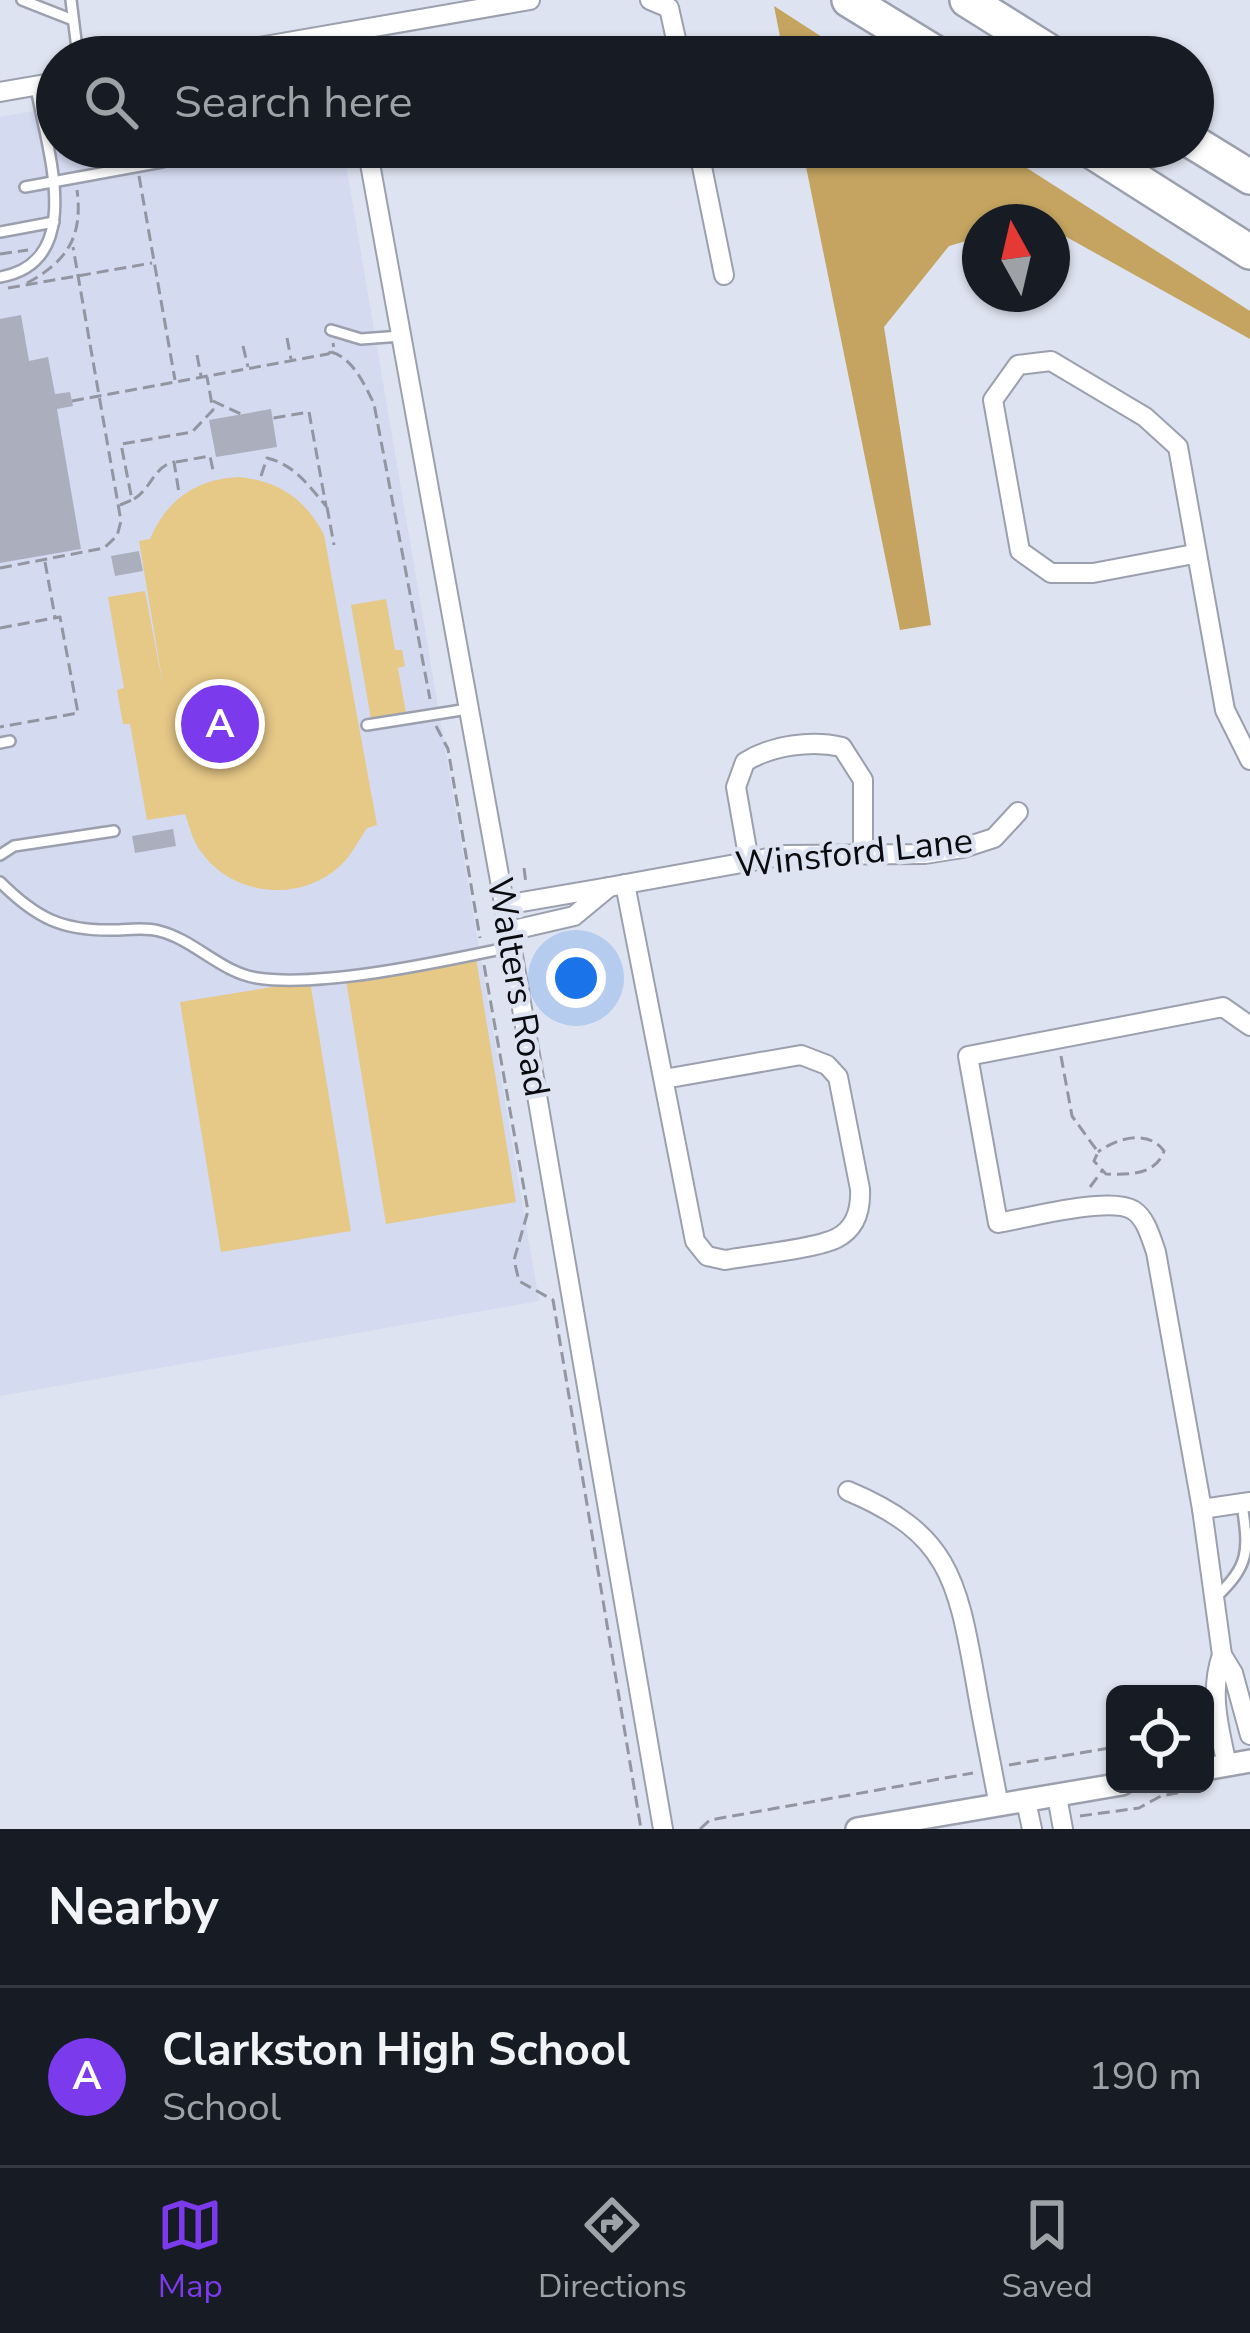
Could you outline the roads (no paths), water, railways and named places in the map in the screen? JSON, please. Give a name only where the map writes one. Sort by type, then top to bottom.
[{"type":"highway","points":[[849,0],[908,36]]},
{"type":"highway","points":[[967,0],[1024,36]]},
{"type":"highway","points":[[1214,155],[1250,177]]},
{"type":"highway","points":[[1118,168],[1250,252]]},
{"type":"street","points":[[323,36],[530,0]]},
{"type":"street","points":[[650,0],[669,8],[675,36]]},
{"type":"street","points":[[346,32],[347,36]]},
{"type":"street","points":[[0,92],[35,86]]},
{"type":"street","name":"Walters Road","points":[[371,168],[505,905],[663,1829]]},
{"type":"street","points":[[702,168],[724,275]]},
{"type":"street","points":[[1195,554],[1093,574],[1051,573],[1020,550],[993,400],[1018,365],[1051,361],[1144,417],[1178,447],[1225,710],[1250,760]]},
{"type":"street","points":[[749,860],[736,787],[745,762],[760,753],[822,742],[842,747],[863,780],[863,854]]},
{"type":"street","name":"Winsford Lane","points":[[505,905],[749,860],[925,854],[963,848],[994,838],[1018,812]]},
{"type":"street","points":[[617,886],[664,1079],[695,1241],[706,1256],[725,1260],[836,1239],[852,1225],[861,1206],[860,1190],[838,1077],[827,1065],[801,1055],[664,1079]]},
{"type":"street","name":"Winsford Lane","points":[[510,939],[574,916],[617,886]]},
{"type":"street","points":[[1250,1026],[1223,1007],[968,1056],[998,1222],[1110,1204],[1133,1210],[1147,1227],[1156,1252],[1202,1509],[1222,1655],[1234,1673],[1250,1736]]},
{"type":"street","points":[[848,1491],[903,1517],[945,1564],[966,1621],[999,1806]]},
{"type":"street","points":[[1202,1509],[1246,1502]]},
{"type":"street","points":[[1222,1655],[1215,1675],[1222,1770]]},
{"type":"street","points":[[857,1829],[1106,1787]]},
{"type":"street","points":[[1057,1796],[1072,1823]]},
{"type":"street","points":[[1026,1801],[1032,1829]]},
{"type":"lane","points":[[22,0],[73,20]]},
{"type":"lane","points":[[71,0],[75,36]]},
{"type":"lane","points":[[35,86],[36,92]]},
{"type":"lane","points":[[0,277],[18,274],[39,261],[50,245],[54,222],[50,168]]},
{"type":"lane","points":[[26,188],[129,168]]},
{"type":"lane","points":[[0,232],[54,222]]},
{"type":"lane","points":[[331,330],[361,339],[401,336]]},
{"type":"lane","points":[[367,725],[469,709]]},
{"type":"lane","points":[[0,855],[14,846],[114,831]]},
{"type":"lane","points":[[0,883],[22,904],[60,926],[88,931],[155,929],[255,978],[322,979],[482,953],[510,939]]},
{"type":"lane","points":[[1214,1599],[1245,1566],[1246,1502]]},
{"type":"place","name":"Clarkston High School","points":[[220,724]]}]
